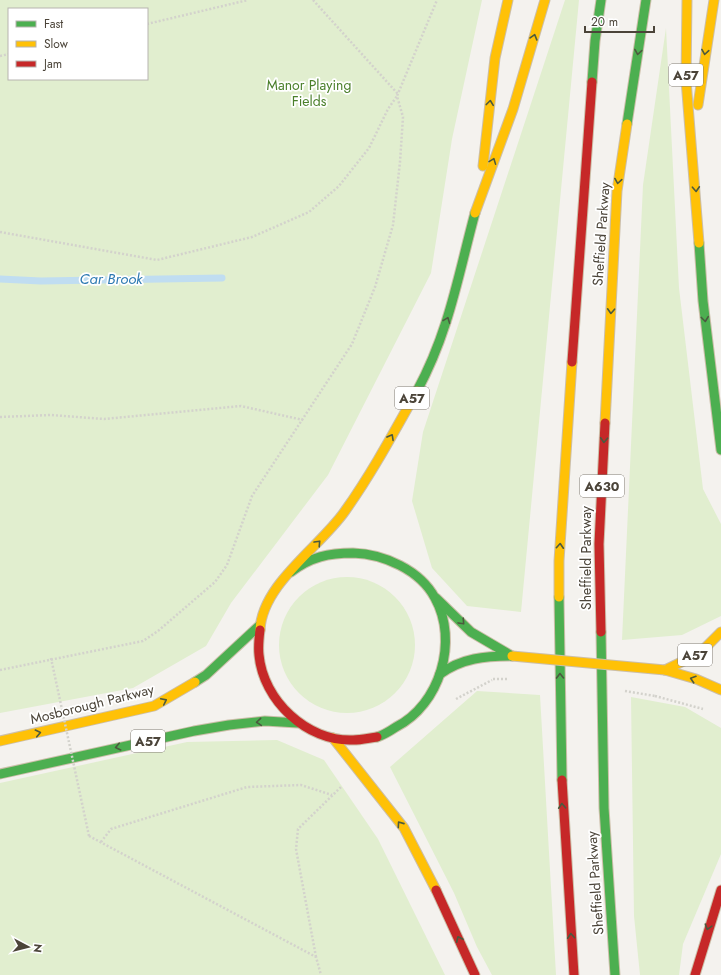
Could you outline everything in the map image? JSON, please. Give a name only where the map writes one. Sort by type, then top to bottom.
[{"type":"highway","points":[[479,197],[495,58],[508,0]]},
{"type":"highway","name":"A57","points":[[434,595],[440,609],[445,643],[444,660],[432,695],[420,710],[406,723],[389,732],[371,738],[352,740],[333,738],[298,724],[284,712],[272,697],[264,680],[259,662],[258,644],[260,625],[268,603],[291,572],[336,524],[372,470],[426,374],[453,305],[479,197],[508,122],[545,0]]},
{"type":"highway","name":"Sheffield Parkway","points":[[574,975],[562,805],[559,561],[576,296],[595,41],[601,0]]},
{"type":"highway","name":"Sheffield Parkway","points":[[615,975],[604,808],[598,544],[617,191],[646,0]]},
{"type":"highway","name":"A57","points":[[687,0],[686,80],[694,150],[702,301],[721,450]]},
{"type":"highway","points":[[694,150],[702,76],[714,0]]},
{"type":"highway","name":"A57","points":[[291,572],[307,560],[323,556],[351,552],[378,555],[403,567],[471,632],[512,656]]},
{"type":"highway","name":"Mosborough Parkway","points":[[0,741],[103,719],[154,706],[181,692],[206,675],[260,625]]},
{"type":"highway","name":"A57","points":[[665,670],[700,653],[721,632]]},
{"type":"highway","name":"A57","points":[[440,674],[450,666],[462,660],[482,656],[512,656],[665,670],[696,679],[721,690]]},
{"type":"highway","name":"A57","points":[[0,774],[222,726],[265,721],[298,724]]},
{"type":"highway","points":[[333,738],[404,828],[444,906],[475,975]]},
{"type":"highway","points":[[695,975],[721,890]]},
{"type":"path","points":[[148,24],[248,0]]},
{"type":"path","points":[[0,670],[51,658],[143,641],[158,631],[215,582],[227,565],[252,496],[352,344],[379,273],[393,225],[403,117],[397,95],[313,0]]},
{"type":"path","points":[[0,232],[157,260],[252,237],[309,212],[339,186],[368,148],[397,95],[437,0]]},
{"type":"path","points":[[0,417],[51,414],[104,419],[241,406],[303,420]]},
{"type":"path","points":[[51,658],[89,836],[316,957],[321,975]]},
{"type":"path","points":[[655,696],[704,709]]},
{"type":"path","points":[[101,842],[111,829],[247,787],[301,785],[332,795]]},
{"type":"green space","name":"Manor Playing Fields","points":[[0,0],[482,0],[452,139],[431,273],[328,475],[231,603],[206,646],[133,688],[0,713]]},
{"type":"green space","points":[[565,0],[579,0],[521,612],[467,606],[432,568],[412,501],[423,432]]},
{"type":"green space","points":[[666,28],[679,288],[703,489],[721,524],[721,616],[682,635],[622,640],[643,185]]},
{"type":"green space","points":[[340,577],[354,577],[373,582],[385,588],[400,602],[410,619],[414,632],[414,658],[410,671],[404,683],[390,698],[385,702],[367,710],[354,713],[340,713],[321,708],[309,702],[294,688],[290,683],[282,665],[279,652],[279,638],[284,619],[290,607],[304,592],[309,588],[327,580]]},
{"type":"green space","points":[[477,691],[540,695],[556,975],[492,975],[477,947],[454,893],[390,767]]},
{"type":"green space","points":[[631,697],[685,707],[721,728],[721,854],[683,944],[679,975],[640,975],[634,916]]},
{"type":"green space","points":[[277,740],[324,760],[378,839],[445,975],[0,975],[0,783],[187,742]]},
{"type":"waterway","name":"Car Brook","points":[[0,279],[41,281],[222,278]]},
{"type":"traffic: fast","points":[[592,82],[595,41],[601,0]]},
{"type":"traffic: fast","points":[[627,124],[646,0]]},
{"type":"traffic: fast","points":[[417,391],[437,347],[452,304],[475,213]]},
{"type":"traffic: fast","points":[[699,243],[703,301],[721,450]]},
{"type":"traffic: fast","points":[[291,572],[313,559],[328,555],[344,553],[365,554],[389,560],[400,565],[420,579],[435,598],[442,615],[445,633],[445,652],[441,670],[434,688],[424,704],[411,717],[377,737]]},
{"type":"traffic: fast","points":[[559,597],[562,780]]},
{"type":"traffic: fast","points":[[436,598],[471,632],[512,656]]},
{"type":"traffic: fast","points":[[195,682],[206,675],[260,625]]},
{"type":"traffic: fast","points":[[601,632],[604,808],[615,975]]},
{"type":"traffic: fast","points":[[440,674],[465,661],[483,657],[512,656]]},
{"type":"traffic: fast","points":[[0,774],[194,731],[229,725],[265,721],[298,723]]},
{"type":"traffic: slow","points":[[483,166],[495,58],[508,0]]},
{"type":"traffic: slow","points":[[475,213],[513,109],[545,0]]},
{"type":"traffic: slow","points":[[687,0],[686,80],[699,243]]},
{"type":"traffic: slow","points":[[698,105],[714,0]]},
{"type":"traffic: slow","points":[[605,423],[617,191],[627,124]]},
{"type":"traffic: slow","points":[[559,597],[559,561],[572,362]]},
{"type":"traffic: slow","points":[[260,630],[263,613],[271,597],[281,582],[334,525],[355,497],[374,467],[417,391]]},
{"type":"traffic: slow","points":[[665,670],[700,653],[721,632]]},
{"type":"traffic: slow","points":[[512,656],[665,670]]},
{"type":"traffic: slow","points":[[665,670],[696,679],[721,690]]},
{"type":"traffic: slow","points":[[0,741],[154,706],[195,682]]},
{"type":"traffic: slow","points":[[333,738],[404,828],[436,890]]},
{"type":"traffic: jam","points":[[572,362],[592,82]]},
{"type":"traffic: jam","points":[[601,632],[599,544],[605,423]]},
{"type":"traffic: jam","points":[[260,630],[259,652],[262,672],[269,688],[278,702],[290,715],[304,726],[319,734],[336,739],[356,740],[377,737]]},
{"type":"traffic: jam","points":[[562,780],[574,975]]},
{"type":"traffic: jam","points":[[436,890],[475,975]]},
{"type":"traffic: jam","points":[[695,975],[721,890]]}]
